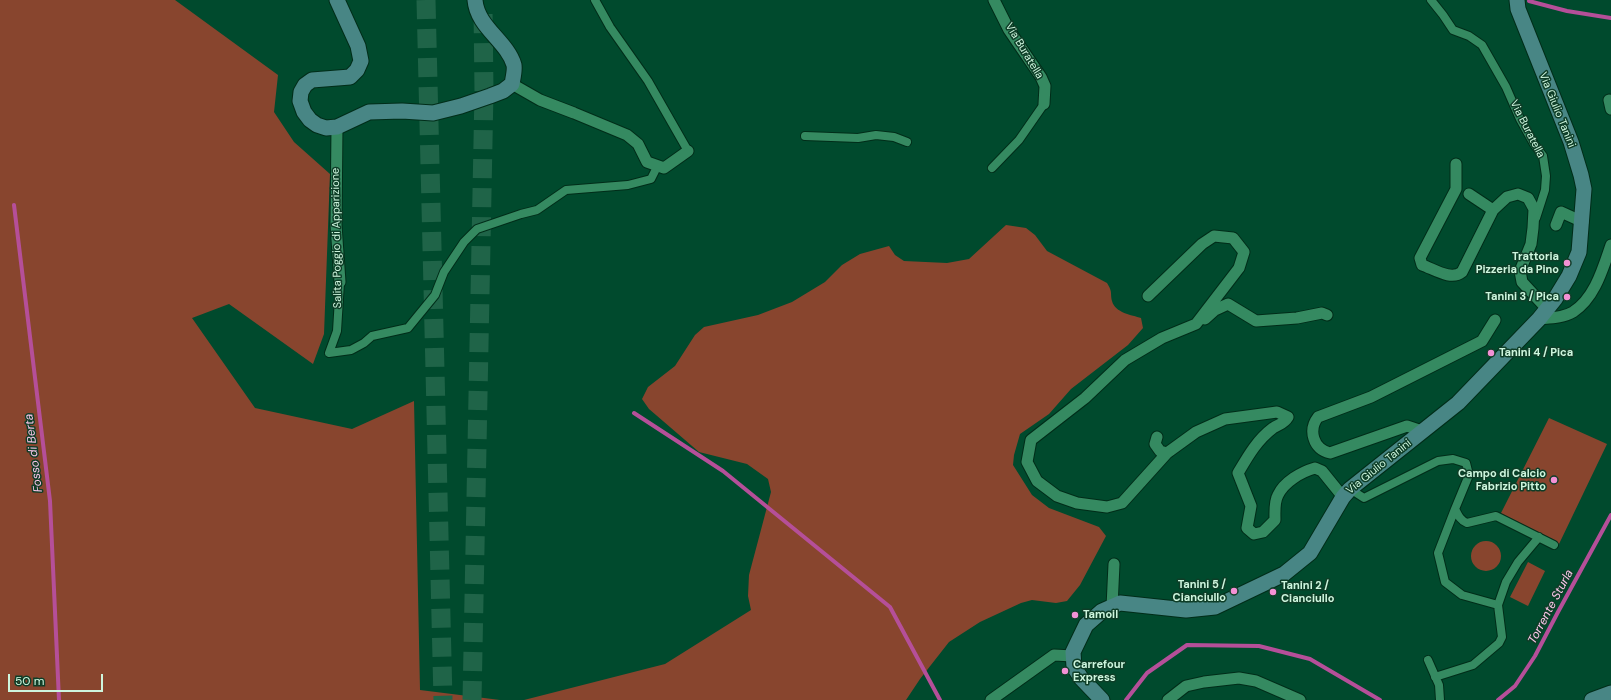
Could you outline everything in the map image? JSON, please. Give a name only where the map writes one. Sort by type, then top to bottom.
[{"type":"main road","points":[[337,0],[358,46],[361,61],[357,70],[350,77],[312,80],[305,85],[301,92],[300,101],[307,116],[317,125],[326,128],[337,127],[369,112],[402,111],[433,113],[461,106],[497,94],[512,84],[514,66],[506,49],[493,36],[476,9],[475,0]]},
{"type":"main road","name":"Via Giulio Tanini","points":[[1073,656],[1073,652],[1086,625],[1102,611],[1120,603],[1186,610],[1215,607],[1284,574],[1310,553],[1346,493],[1458,403],[1543,314],[1555,299],[1569,276],[1579,252],[1583,222],[1584,189],[1571,142],[1518,9],[1517,0]]},
{"type":"main road","points":[[1073,656],[1074,667],[1081,678],[1102,700]]},
{"type":"main road","points":[[1592,700],[1611,693]]},
{"type":"street","points":[[512,84],[540,100],[574,112],[627,136],[638,144],[647,162],[656,167],[664,168],[688,151],[648,81],[610,27],[595,0]]},
{"type":"street","name":"Via Buratella","points":[[994,0],[1009,30],[1043,82],[1045,93],[1044,104]]},
{"type":"street","name":"Via Buratella","points":[[1431,0],[1452,30],[1469,36],[1482,45],[1506,87],[1520,119],[1534,144],[1544,156],[1546,176],[1545,190],[1533,228]]},
{"type":"street","points":[[992,168],[1019,140],[1044,104]]},
{"type":"street","name":"Salita Poggio di Apparizione","points":[[337,127],[336,225],[340,282],[337,331],[329,353],[351,350],[364,343],[372,336],[408,328],[435,295],[444,272],[464,242],[477,229],[521,214],[538,210],[566,190],[628,185],[651,179],[656,167]]},
{"type":"street","points":[[805,136],[858,138],[876,135],[894,137],[907,142]]},
{"type":"street","name":"Via Buratella","points":[[1456,164],[1456,190],[1420,258],[1422,265],[1451,276],[1457,276],[1462,272],[1493,210],[1507,197],[1518,194],[1528,198],[1534,209],[1533,228],[1531,244],[1520,271],[1522,282],[1543,314]]},
{"type":"street","points":[[1469,194],[1493,210]]},
{"type":"street","points":[[1556,225],[1561,212],[1583,222]]},
{"type":"street","points":[[1148,296],[1202,244],[1214,236],[1233,238],[1244,252],[1239,268],[1196,324],[1162,338],[1125,360],[1085,398],[1031,440],[1027,462],[1037,481],[1057,496],[1077,502],[1107,507],[1122,503],[1167,453],[1196,432],[1225,419],[1277,412],[1288,417],[1284,423],[1273,428],[1252,449],[1238,473],[1251,506],[1247,528],[1254,534],[1263,532],[1275,520],[1277,496],[1284,486],[1304,471],[1315,468],[1322,471],[1346,493],[1364,498],[1438,461],[1453,459],[1466,463],[1469,475],[1438,553],[1445,582],[1462,595],[1498,606]]},
{"type":"street","points":[[1543,314],[1556,318],[1572,312],[1584,301],[1599,278],[1611,245]]},
{"type":"street","points":[[1162,338],[1191,333],[1215,310],[1228,304],[1256,321],[1297,318],[1322,313],[1327,315]]},
{"type":"street","points":[[1422,432],[1407,426],[1330,453],[1323,452],[1316,443],[1312,432],[1313,423],[1318,417],[1371,396],[1482,341],[1495,320]]},
{"type":"street","points":[[1157,437],[1155,444],[1160,451],[1167,453]]},
{"type":"street","points":[[1455,509],[1458,516],[1466,523],[1496,516],[1554,545]]},
{"type":"street","points":[[1435,677],[1473,665],[1499,643],[1502,637],[1498,606],[1506,582],[1518,562],[1539,537]]},
{"type":"street","points":[[1112,607],[1114,564]]},
{"type":"street","points":[[991,700],[1054,655],[1073,656]]},
{"type":"street","points":[[1428,660],[1439,685],[1440,700]]},
{"type":"street","points":[[1168,700],[1186,686],[1204,682],[1239,678],[1256,681],[1300,700]]},
{"type":"shaded area","points":[[0,0],[175,0],[278,75],[274,112],[294,142],[330,174],[324,334],[313,364],[229,304],[192,318],[255,408],[352,429],[414,401],[420,690],[500,700],[0,700]]},
{"type":"shaded area","points":[[1006,225],[1026,228],[1035,235],[1047,251],[1107,283],[1111,291],[1114,305],[1124,313],[1141,318],[1143,328],[1128,345],[1071,389],[1049,414],[1020,434],[1014,455],[1013,465],[1032,495],[1049,508],[1099,527],[1106,536],[1080,585],[1067,601],[1056,603],[1032,600],[1021,603],[980,622],[949,642],[920,679],[906,700],[524,700],[665,664],[751,610],[748,596],[749,575],[771,492],[768,479],[747,464],[699,452],[649,409],[642,399],[648,387],[675,366],[695,335],[704,327],[758,315],[792,302],[825,282],[842,265],[860,254],[889,246],[895,255],[904,261],[947,263],[969,259]]},
{"type":"shaded area","name":"Campo di Calcio Fabrizio Pitto","points":[[1549,418],[1607,444],[1559,544],[1500,515]]},
{"type":"shaded area","points":[[1486,541],[1492,542],[1500,550],[1500,562],[1492,570],[1486,571],[1480,570],[1472,562],[1471,556],[1472,550],[1480,542]]},
{"type":"shaded area","points":[[1528,562],[1545,571],[1528,606],[1510,597]]},
{"type":"waterway","points":[[1529,1],[1567,11],[1611,18]]},
{"type":"waterway","name":"Fosso di Berta","points":[[14,205],[50,501],[59,700]]},
{"type":"waterway","points":[[634,413],[723,471],[890,607],[940,700]]},
{"type":"waterway","name":"Torrente Sturla","points":[[1498,700],[1515,686],[1535,656],[1611,515]]},
{"type":"waterway","name":"Torrente Sturla","points":[[1126,700],[1147,673],[1187,645],[1259,646],[1310,659],[1380,700]]},
{"type":"tunnel","points":[[426,0],[443,700]]},
{"type":"tunnel","points":[[472,700],[484,91],[483,8]]},
{"type":"place","name":"Trattoria Pizzeria da Pino","points":[[1567,263]]},
{"type":"place","name":"Tanini 3 / Pica","points":[[1567,297]]},
{"type":"place","name":"Tanini 4 / Pica","points":[[1491,353]]},
{"type":"place","name":"Campo di Calcio Fabrizio Pitto","points":[[1554,480]]},
{"type":"place","name":"Tanini 5 / Cianciullo","points":[[1234,591]]},
{"type":"place","name":"Tanini 2 / Cianciullo","points":[[1273,592]]},
{"type":"place","name":"Tamoil","points":[[1075,615]]},
{"type":"place","name":"Carrefour Express","points":[[1065,671]]}]
